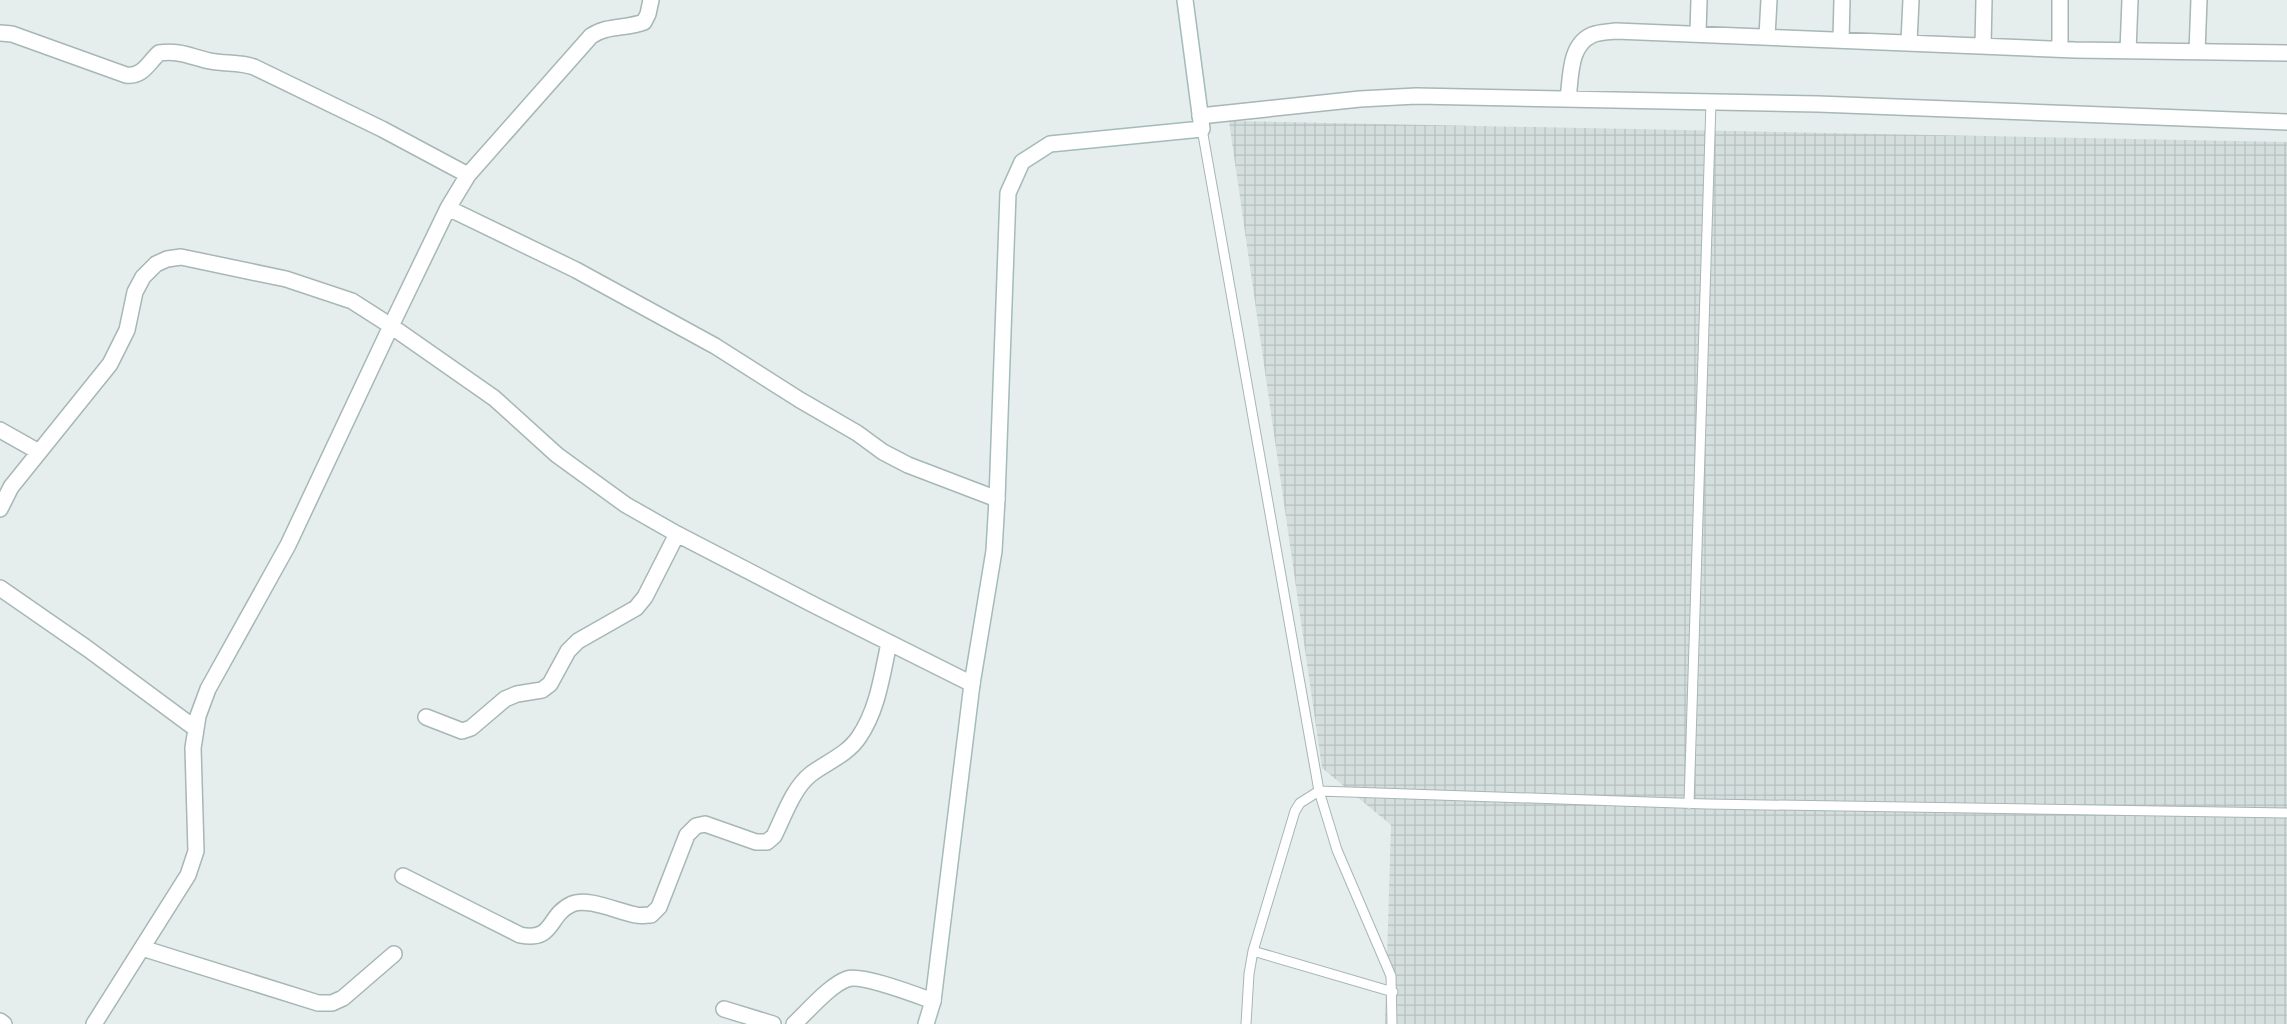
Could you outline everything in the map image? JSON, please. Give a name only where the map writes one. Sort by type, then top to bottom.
[{"type":"street","points":[[94,1024],[188,875],[196,852],[193,748],[198,716],[208,689],[288,545],[448,208],[468,175],[591,36],[600,30],[634,26],[644,22],[651,0]]},
{"type":"street","points":[[1184,0],[1201,122]]},
{"type":"street","points":[[1698,33],[1699,0]]},
{"type":"street","points":[[1768,36],[1769,0]]},
{"type":"street","points":[[1841,40],[1842,0]]},
{"type":"street","points":[[1909,42],[1911,0]]},
{"type":"street","points":[[1982,46],[1984,0]]},
{"type":"street","points":[[2060,0],[2060,49]]},
{"type":"street","points":[[2128,51],[2130,0]]},
{"type":"street","points":[[2197,52],[2199,0]]},
{"type":"street","points":[[1568,99],[1575,50],[1580,42],[1593,34],[1616,31],[2060,49],[2287,53]]},
{"type":"street","points":[[0,33],[12,34],[126,75],[136,76],[159,53],[168,52],[180,52],[210,61],[242,63],[254,67],[382,130],[468,175]]},
{"type":"street","points":[[926,1024],[933,1001],[972,684],[994,551],[1008,193],[1022,162],[1050,144],[1360,99],[1407,96],[1711,102],[2287,122]]},
{"type":"street","points":[[448,208],[576,270],[715,346],[800,400],[857,433],[883,452],[908,465],[997,499]]},
{"type":"street","points":[[0,509],[11,487],[110,364],[127,330],[135,292],[143,277],[156,264],[166,259],[181,257],[286,279],[352,301],[494,398],[557,455],[626,505],[678,534],[972,684]]},
{"type":"street","points":[[0,430],[40,452]]},
{"type":"street","points":[[426,717],[462,731],[471,728],[505,699],[517,694],[542,690],[550,684],[568,651],[578,641],[636,608],[645,597],[678,534]]},
{"type":"street","points":[[0,588],[88,649],[196,729]]},
{"type":"street","points":[[403,876],[520,935],[534,938],[542,935],[561,911],[571,904],[581,901],[638,916],[651,915],[659,907],[687,835],[696,826],[705,824],[756,842],[767,842],[774,836],[800,785],[810,774],[849,748],[859,737],[877,698],[889,643]]},
{"type":"street","points":[[142,948],[318,1003],[332,1003],[342,998],[394,954]]},
{"type":"street","points":[[794,1024],[833,988],[848,978],[864,979],[933,1001]]},
{"type":"street","points":[[724,1010],[773,1024]]},
{"type":"street","points":[[0,1021],[4,1024]]},
{"type":"lane","points":[[1689,804],[1711,102]]},
{"type":"lane","points":[[1201,122],[1319,791],[1337,850],[1391,976],[1393,992],[1392,1024]]},
{"type":"lane","points":[[1246,1024],[1249,974],[1253,951],[1295,811],[1300,803],[1319,791],[1689,804],[2287,813]]},
{"type":"lane","points":[[1253,951],[1393,992]]},
{"type":"shaded area","points":[[1229,121],[2287,142],[2287,1024],[1385,1024],[1391,825],[1322,768]]}]
